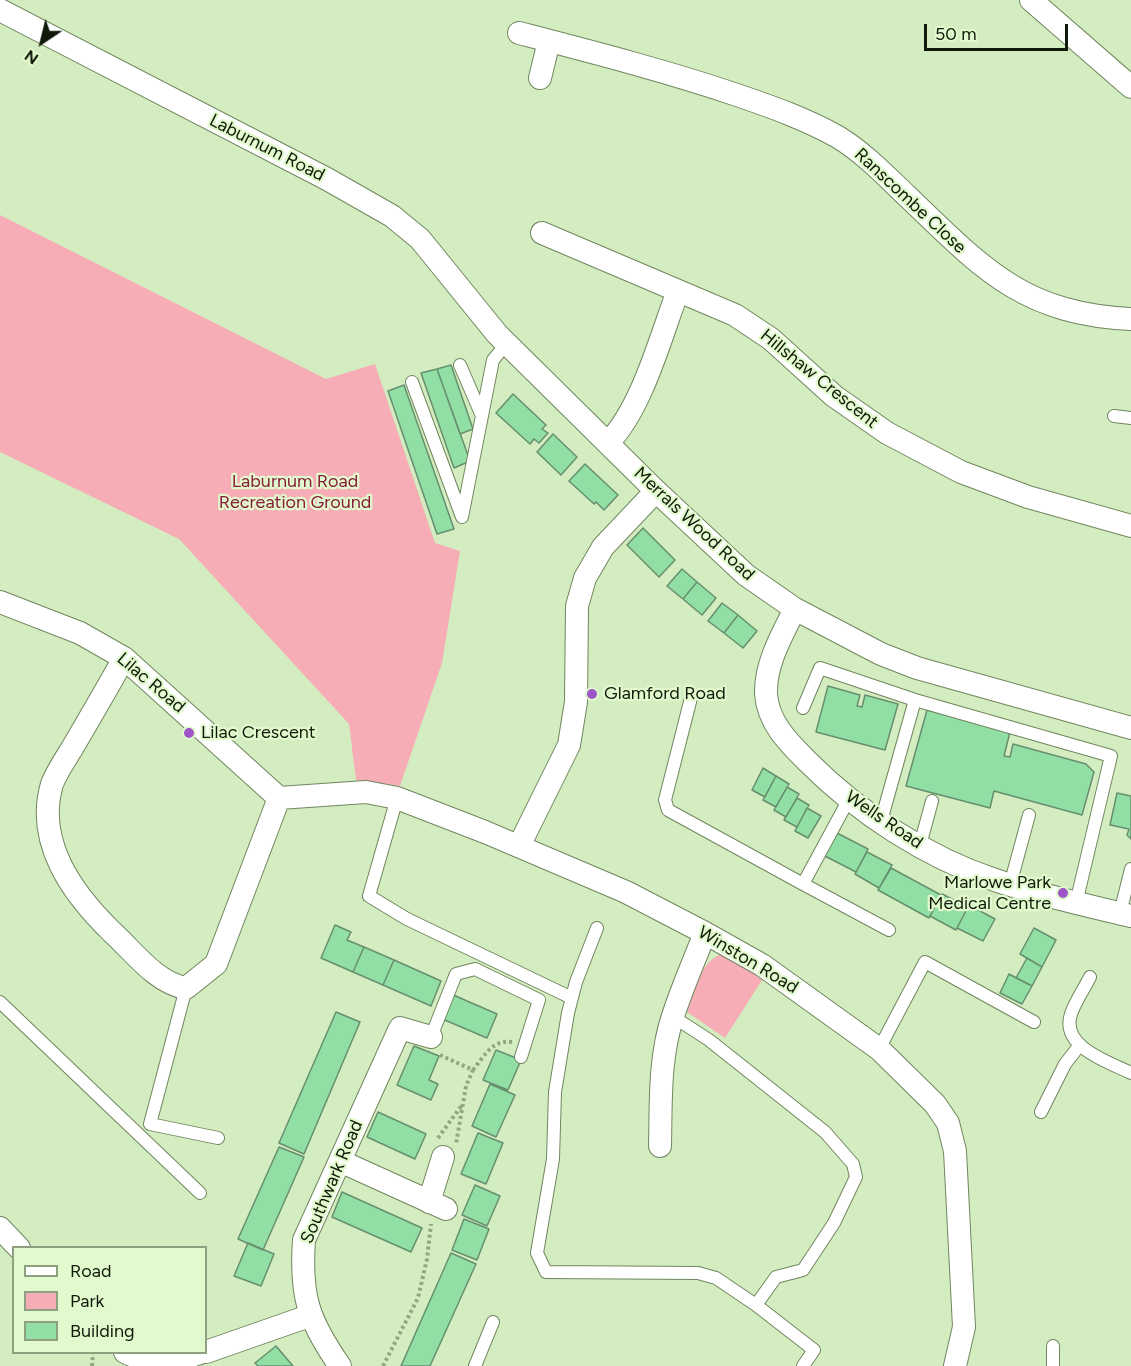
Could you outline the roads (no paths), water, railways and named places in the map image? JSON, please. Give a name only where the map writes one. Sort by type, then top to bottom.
[{"type":"street","points":[[1031,0],[1131,87]]},
{"type":"street","name":"Laburnum Road","points":[[0,10],[316,174],[392,216],[420,239],[502,339]]},
{"type":"street","name":"Ranscombe Close","points":[[519,33],[679,75],[798,116],[839,138],[870,160],[980,265],[1017,290],[1057,308],[1100,317],[1131,319]]},
{"type":"street","points":[[540,78],[549,41]]},
{"type":"street","name":"Hillshaw Crescent","points":[[542,232],[735,315],[771,339],[834,396],[887,433],[961,472],[1040,501],[1131,526]]},
{"type":"street","points":[[608,442],[622,427],[637,397],[678,291]]},
{"type":"street","name":"Merrals Wood Road","points":[[502,339],[656,491],[746,574],[795,609],[881,654],[917,668],[1131,728]]},
{"type":"street","points":[[519,846],[569,745],[576,702],[577,606],[585,578],[603,547],[656,491]]},
{"type":"street","name":"Lilac Road","points":[[0,603],[80,633],[124,658],[279,798]]},
{"type":"street","name":"Wells Road","points":[[795,609],[776,649],[769,673],[766,694],[772,718],[783,736],[849,799],[948,861],[1010,885],[1125,915]]},
{"type":"street","points":[[124,658],[53,782],[48,808],[49,832],[54,855],[73,886],[102,922],[171,986],[186,988],[216,964],[279,798]]},
{"type":"street","name":"Winston Road","points":[[279,798],[366,792],[397,798],[519,846],[626,892],[762,965],[879,1049],[935,1104],[948,1123],[955,1151],[964,1327],[955,1366]]},
{"type":"street","points":[[660,1146],[663,1069],[672,1016],[705,933]]},
{"type":"street","name":"Southwark Road","points":[[340,1366],[309,1316],[302,1276],[304,1240],[400,1028],[431,1037]]},
{"type":"street","points":[[339,1161],[438,1206],[443,1157]]},
{"type":"street","points":[[0,1228],[17,1246]]},
{"type":"street","points":[[207,1351],[309,1316]]},
{"type":"street","points":[[127,1354],[150,1364],[174,1362],[198,1354]]},
{"type":"lane","points":[[412,382],[462,517],[493,360],[502,339]]},
{"type":"lane","points":[[460,365],[482,416]]},
{"type":"lane","points":[[1114,416],[1131,418]]},
{"type":"lane","points":[[803,708],[820,668],[915,700],[1111,756],[1076,903]]},
{"type":"lane","points":[[692,694],[665,800],[668,810],[889,930]]},
{"type":"lane","points":[[881,821],[915,700]]},
{"type":"lane","points":[[397,798],[369,896],[399,915],[572,998]]},
{"type":"lane","points":[[803,884],[849,799]]},
{"type":"lane","points":[[920,844],[932,801]]},
{"type":"lane","points":[[1010,885],[1029,815]]},
{"type":"lane","points":[[1125,915],[1131,870]]},
{"type":"lane","points":[[597,928],[572,998],[555,1092],[553,1159],[537,1253],[546,1272],[698,1273],[716,1278],[756,1305],[814,1350],[803,1366]]},
{"type":"lane","points":[[879,1049],[926,962],[1034,1022]]},
{"type":"lane","points":[[431,1037],[456,974],[475,969],[539,1000],[523,1051]]},
{"type":"lane","points":[[1090,977],[1071,1015],[1069,1029],[1079,1046],[1131,1073]]},
{"type":"lane","points":[[186,988],[150,1124],[218,1138]]},
{"type":"lane","points":[[0,1002],[200,1193]]},
{"type":"lane","points":[[672,1016],[709,1040],[825,1132],[854,1164],[856,1177],[819,1249],[803,1270],[776,1277],[756,1305]]},
{"type":"lane","points":[[1041,1112],[1065,1064],[1079,1046]]},
{"type":"lane","points":[[475,1366],[493,1322]]},
{"type":"lane","points":[[1053,1346],[1053,1366]]},
{"type":"place","name":"Glamford Road","points":[[592,694]]},
{"type":"place","name":"Lilac Crescent","points":[[189,733]]},
{"type":"place","name":"Marlowe Park Medical Centre","points":[[1063,893]]},
{"type":"park label","name":"Laburnum Road Recreation Ground","points":[[295,492]]}]
